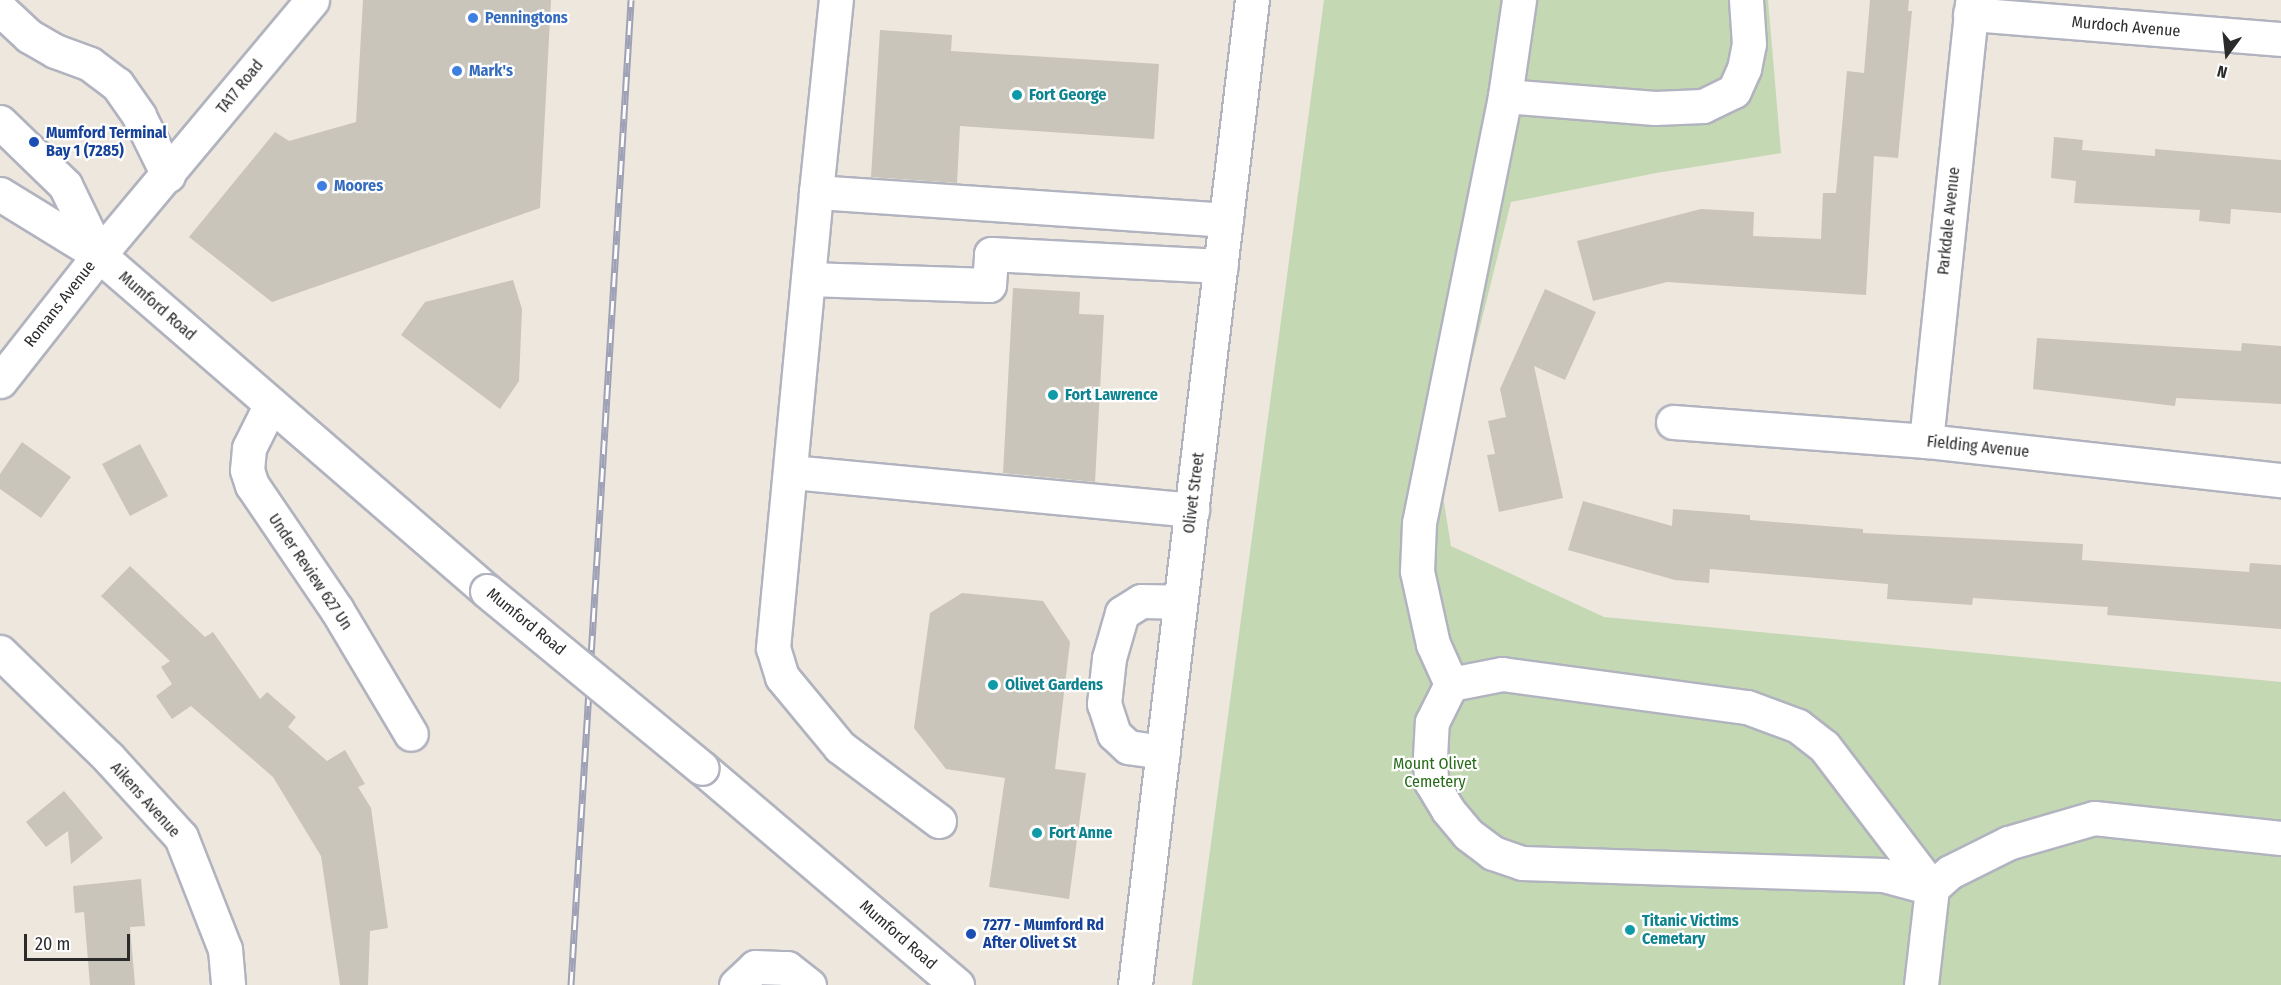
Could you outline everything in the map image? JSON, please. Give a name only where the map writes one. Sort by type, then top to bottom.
[{"type":"street","name":"TA17 Road","points":[[99,255],[312,0]]},
{"type":"street","points":[[836,0],[773,648],[782,677],[840,747],[939,821]]},
{"type":"street","name":"Olivet Street","points":[[1135,985],[1252,0]]},
{"type":"street","points":[[1451,684],[1433,644],[1417,571],[1419,523],[1504,96],[1519,0]]},
{"type":"street","points":[[1504,96],[1655,108],[1703,106],[1734,91],[1744,69],[1749,44],[1746,0]]},
{"type":"street","name":"Murdoch Avenue","points":[[1971,7],[2281,39]]},
{"type":"street","name":"Parkdale Avenue","points":[[1926,441],[1971,7]]},
{"type":"street","points":[[0,9],[29,36],[55,51],[90,64],[117,84],[140,116],[168,175]]},
{"type":"street","name":"Mumford Road","points":[[0,122],[65,185],[99,255]]},
{"type":"street","points":[[816,192],[1226,220]]},
{"type":"street","name":"Mumford Road","points":[[0,194],[99,255],[488,591],[702,768],[957,985]]},
{"type":"street","points":[[808,279],[989,285],[991,254],[1221,266]]},
{"type":"street","name":"Romans Avenue","points":[[0,381],[99,255]]},
{"type":"street","name":"Under Review 627 Un","points":[[271,404],[249,448],[247,470],[252,485],[337,610],[411,735]]},
{"type":"street","name":"Fielding Avenue","points":[[1673,422],[1926,441],[2281,480]]},
{"type":"street","points":[[791,472],[1192,510]]},
{"type":"street","points":[[1163,752],[1128,747],[1114,734],[1104,704],[1109,658],[1122,613],[1141,601],[1180,602]]},
{"type":"street","name":"Aikens Avenue","points":[[0,652],[108,757],[181,837],[225,949],[228,985]]},
{"type":"street","points":[[1451,684],[1502,674],[1771,714],[1798,726],[1824,746],[1932,888]]},
{"type":"street","points":[[1451,684],[1432,722],[1431,782],[1468,834],[1493,853],[1522,863],[1883,875],[1932,888]]},
{"type":"street","points":[[1921,985],[1932,888],[1950,872],[2008,843],[2094,818],[2281,838]]},
{"type":"street","points":[[736,985],[755,967],[787,968],[809,985]]},
{"type":"green space","name":"Mount Olivet Cemetery","points":[[1324,0],[1768,0],[1781,153],[1656,173],[1511,202],[1441,484],[1451,546],[1604,617],[2281,682],[2281,985],[1192,985]]},
{"type":"building","points":[[363,0],[551,0],[540,208],[272,302],[189,237],[275,132],[289,141],[356,122]]},
{"type":"building","points":[[1870,0],[1909,0],[1908,11],[1912,11],[1898,158],[1874,156],[1866,295],[1667,282],[1593,301],[1577,241],[1701,209],[1754,212],[1753,236],[1821,239],[1823,193],[1836,193],[1847,71],[1864,73]]},
{"type":"building","name":"Fort George","points":[[880,30],[952,35],[951,51],[1159,64],[1154,139],[960,126],[957,183],[871,177]]},
{"type":"building","points":[[2054,137],[2083,140],[2082,150],[2155,156],[2155,149],[2281,160],[2281,213],[2231,209],[2230,224],[2199,221],[2200,210],[2074,203],[2076,181],[2051,178]]},
{"type":"building","points":[[513,280],[522,309],[519,381],[500,409],[401,335],[425,302]]},
{"type":"building","name":"Fort Lawrence","points":[[1013,288],[1080,292],[1079,314],[1104,315],[1095,482],[1003,473]]},
{"type":"building","points":[[1545,289],[1596,312],[1565,380],[1534,366],[1563,498],[1499,512],[1487,455],[1495,454],[1488,421],[1506,417],[1500,389]]},
{"type":"building","points":[[2037,338],[2241,351],[2242,343],[2281,346],[2281,404],[2176,398],[2175,406],[2033,389]]},
{"type":"building","points":[[22,442],[71,477],[41,518],[0,489],[0,474]]},
{"type":"building","points":[[140,444],[168,496],[130,516],[102,464]]},
{"type":"building","points":[[1583,501],[1672,526],[1673,509],[1750,515],[1750,520],[1863,529],[1863,533],[2083,544],[2082,560],[2249,572],[2250,563],[2281,565],[2281,629],[2107,615],[2108,607],[1973,598],[1972,605],[1887,599],[1888,584],[1710,569],[1709,583],[1675,580],[1568,550]]},
{"type":"building","points":[[130,566],[205,637],[213,632],[260,699],[267,692],[296,717],[288,727],[327,761],[345,750],[365,784],[358,787],[371,808],[388,928],[370,931],[368,985],[340,985],[321,856],[273,777],[191,706],[172,719],[156,696],[172,684],[161,667],[170,661],[101,596]]},
{"type":"building","name":"Olivet Gardens","points":[[962,593],[1043,601],[1070,642],[1055,769],[1086,773],[1069,899],[989,887],[1005,778],[946,769],[914,728],[930,613]]},
{"type":"building","points":[[64,791],[103,838],[71,864],[68,831],[46,847],[26,822]]},
{"type":"building","points":[[141,879],[145,926],[130,927],[135,985],[90,985],[84,912],[75,913],[73,886]]},
{"type":"railway","points":[[571,985],[631,0]]},
{"type":"place","name":"Penningtons","points":[[473,18]]},
{"type":"place","name":"Mark's","points":[[457,71]]},
{"type":"place","name":"Fort George","points":[[1017,95]]},
{"type":"place","name":"Mumford Terminal Bay 1 (7285)","points":[[34,142]]},
{"type":"place","name":"Moores","points":[[322,186]]},
{"type":"place","name":"Fort Lawrence","points":[[1053,395]]},
{"type":"place","name":"Olivet Gardens","points":[[993,685]]},
{"type":"place","name":"Fort Anne","points":[[1037,833]]},
{"type":"place","name":"Titanic Victims Cemetary","points":[[1630,930]]},
{"type":"place","name":"7277 - Mumford Rd After Olivet St","points":[[971,934]]}]
